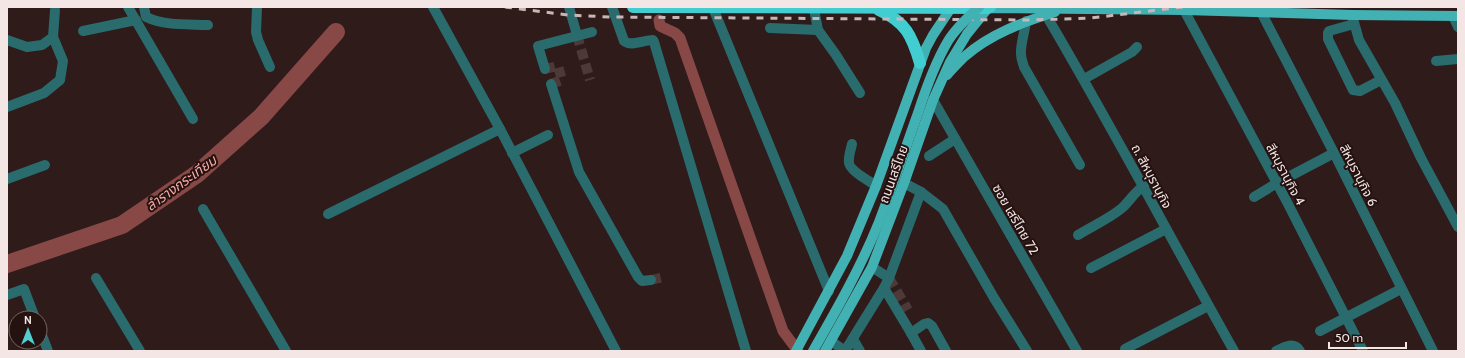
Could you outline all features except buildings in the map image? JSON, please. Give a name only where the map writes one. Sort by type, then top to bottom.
[{"type":"highway","points":[[633,7],[814,9],[986,8]]},
{"type":"highway","points":[[876,9],[891,15],[905,27],[914,44],[920,63]]},
{"type":"main road","name":"ถนนเสรีไทย","points":[[796,351],[829,291],[868,206],[920,63],[933,35],[952,8]]},
{"type":"main road","points":[[813,351],[855,274],[872,239],[887,201],[929,80],[939,58],[949,39],[960,25],[986,8],[1261,12],[1353,20],[1455,16]]},
{"type":"main road","name":"ถนนเสรีไทย","points":[[825,351],[872,267],[904,184],[933,100],[942,80],[958,47],[986,8]]},
{"type":"main road","points":[[942,80],[964,57],[980,45],[1026,21],[1065,9]]},
{"type":"main road","points":[[868,206],[874,204],[883,206],[888,210],[891,217]]},
{"type":"street","points":[[128,7],[193,119]]},
{"type":"street","points":[[144,7],[146,17],[154,20],[169,23],[208,25]]},
{"type":"street","points":[[257,7],[256,32],[270,66]]},
{"type":"street","points":[[433,7],[500,129],[616,351]]},
{"type":"street","points":[[569,7],[577,35]]},
{"type":"street","points":[[612,7],[626,43],[630,44],[649,40],[654,42],[746,351]]},
{"type":"street","points":[[713,8],[829,291]]},
{"type":"street","points":[[814,9],[818,30],[860,93]]},
{"type":"street","points":[[7,106],[44,93],[60,80],[63,61],[52,37],[55,10]]},
{"type":"street","name":"สีหบุรานุกิจ 4","points":[[1184,10],[1277,183],[1363,351]]},
{"type":"street","name":"สีหบุรานุกิจ 6","points":[[1261,12],[1334,153],[1433,351]]},
{"type":"street","name":"ถ. สีหบุรานุกิจ","points":[[1046,15],[1144,186],[1166,229],[1234,351]]},
{"type":"street","points":[[1455,16],[1458,27]]},
{"type":"street","points":[[83,31],[136,20]]},
{"type":"street","points":[[1382,80],[1360,90],[1353,90],[1328,39],[1329,31],[1353,20],[1359,40],[1382,80],[1458,227]]},
{"type":"street","points":[[1026,21],[1025,34],[1021,47],[1024,67],[1080,165]]},
{"type":"street","points":[[770,28],[818,30]]},
{"type":"street","points":[[545,69],[538,46],[592,32]]},
{"type":"street","points":[[7,40],[27,47],[42,45],[52,37]]},
{"type":"street","points":[[1084,79],[1132,52],[1137,47]]},
{"type":"street","points":[[1436,61],[1458,59]]},
{"type":"street","points":[[551,84],[579,172],[638,278],[642,281],[651,280]]},
{"type":"street","name":"ซอย เสรีไทย 72","points":[[933,100],[1077,351]]},
{"type":"street","points":[[328,214],[500,129]]},
{"type":"street","points":[[512,153],[548,135]]},
{"type":"street","points":[[929,156],[955,139]]},
{"type":"street","points":[[852,144],[849,162],[850,166],[853,170],[876,186]]},
{"type":"street","points":[[1254,197],[1334,153]]},
{"type":"street","points":[[7,179],[45,165]]},
{"type":"street","points":[[904,184],[921,192],[937,204],[947,215],[994,298],[1027,351]]},
{"type":"street","points":[[1078,235],[1116,213],[1122,208],[1136,190],[1144,186]]},
{"type":"street","points":[[831,341],[845,351],[884,288],[921,192]]},
{"type":"street","points":[[203,209],[286,351]]},
{"type":"street","points":[[1091,268],[1166,229]]},
{"type":"street","points":[[872,267],[889,278]]},
{"type":"street","points":[[96,278],[140,351]]},
{"type":"street","points":[[884,288],[921,351]]},
{"type":"street","points":[[7,295],[24,289],[32,310]]},
{"type":"street","points":[[1320,331],[1401,289]]},
{"type":"street","points":[[1125,349],[1208,306]]},
{"type":"street","points":[[911,333],[928,323],[932,326],[946,351]]},
{"type":"street","points":[[852,339],[860,351]]},
{"type":"street","points":[[1276,351],[1292,345],[1300,351]]},
{"type":"waterway","points":[[659,20],[660,26],[675,33],[680,38],[783,331],[798,351]]},
{"type":"waterway","name":"ลำรางกระเทียม","points":[[7,264],[122,225],[197,174],[261,117],[336,32]]},
{"type":"tunnel","points":[[577,35],[590,80]]},
{"type":"tunnel","points":[[545,69],[558,66],[562,80],[551,84]]},
{"type":"tunnel","points":[[651,280],[664,277]]},
{"type":"tunnel","points":[[889,278],[908,310]]},
{"type":"railway","points":[[505,7],[568,15],[610,17],[1032,20],[1091,18],[1183,7]]}]
